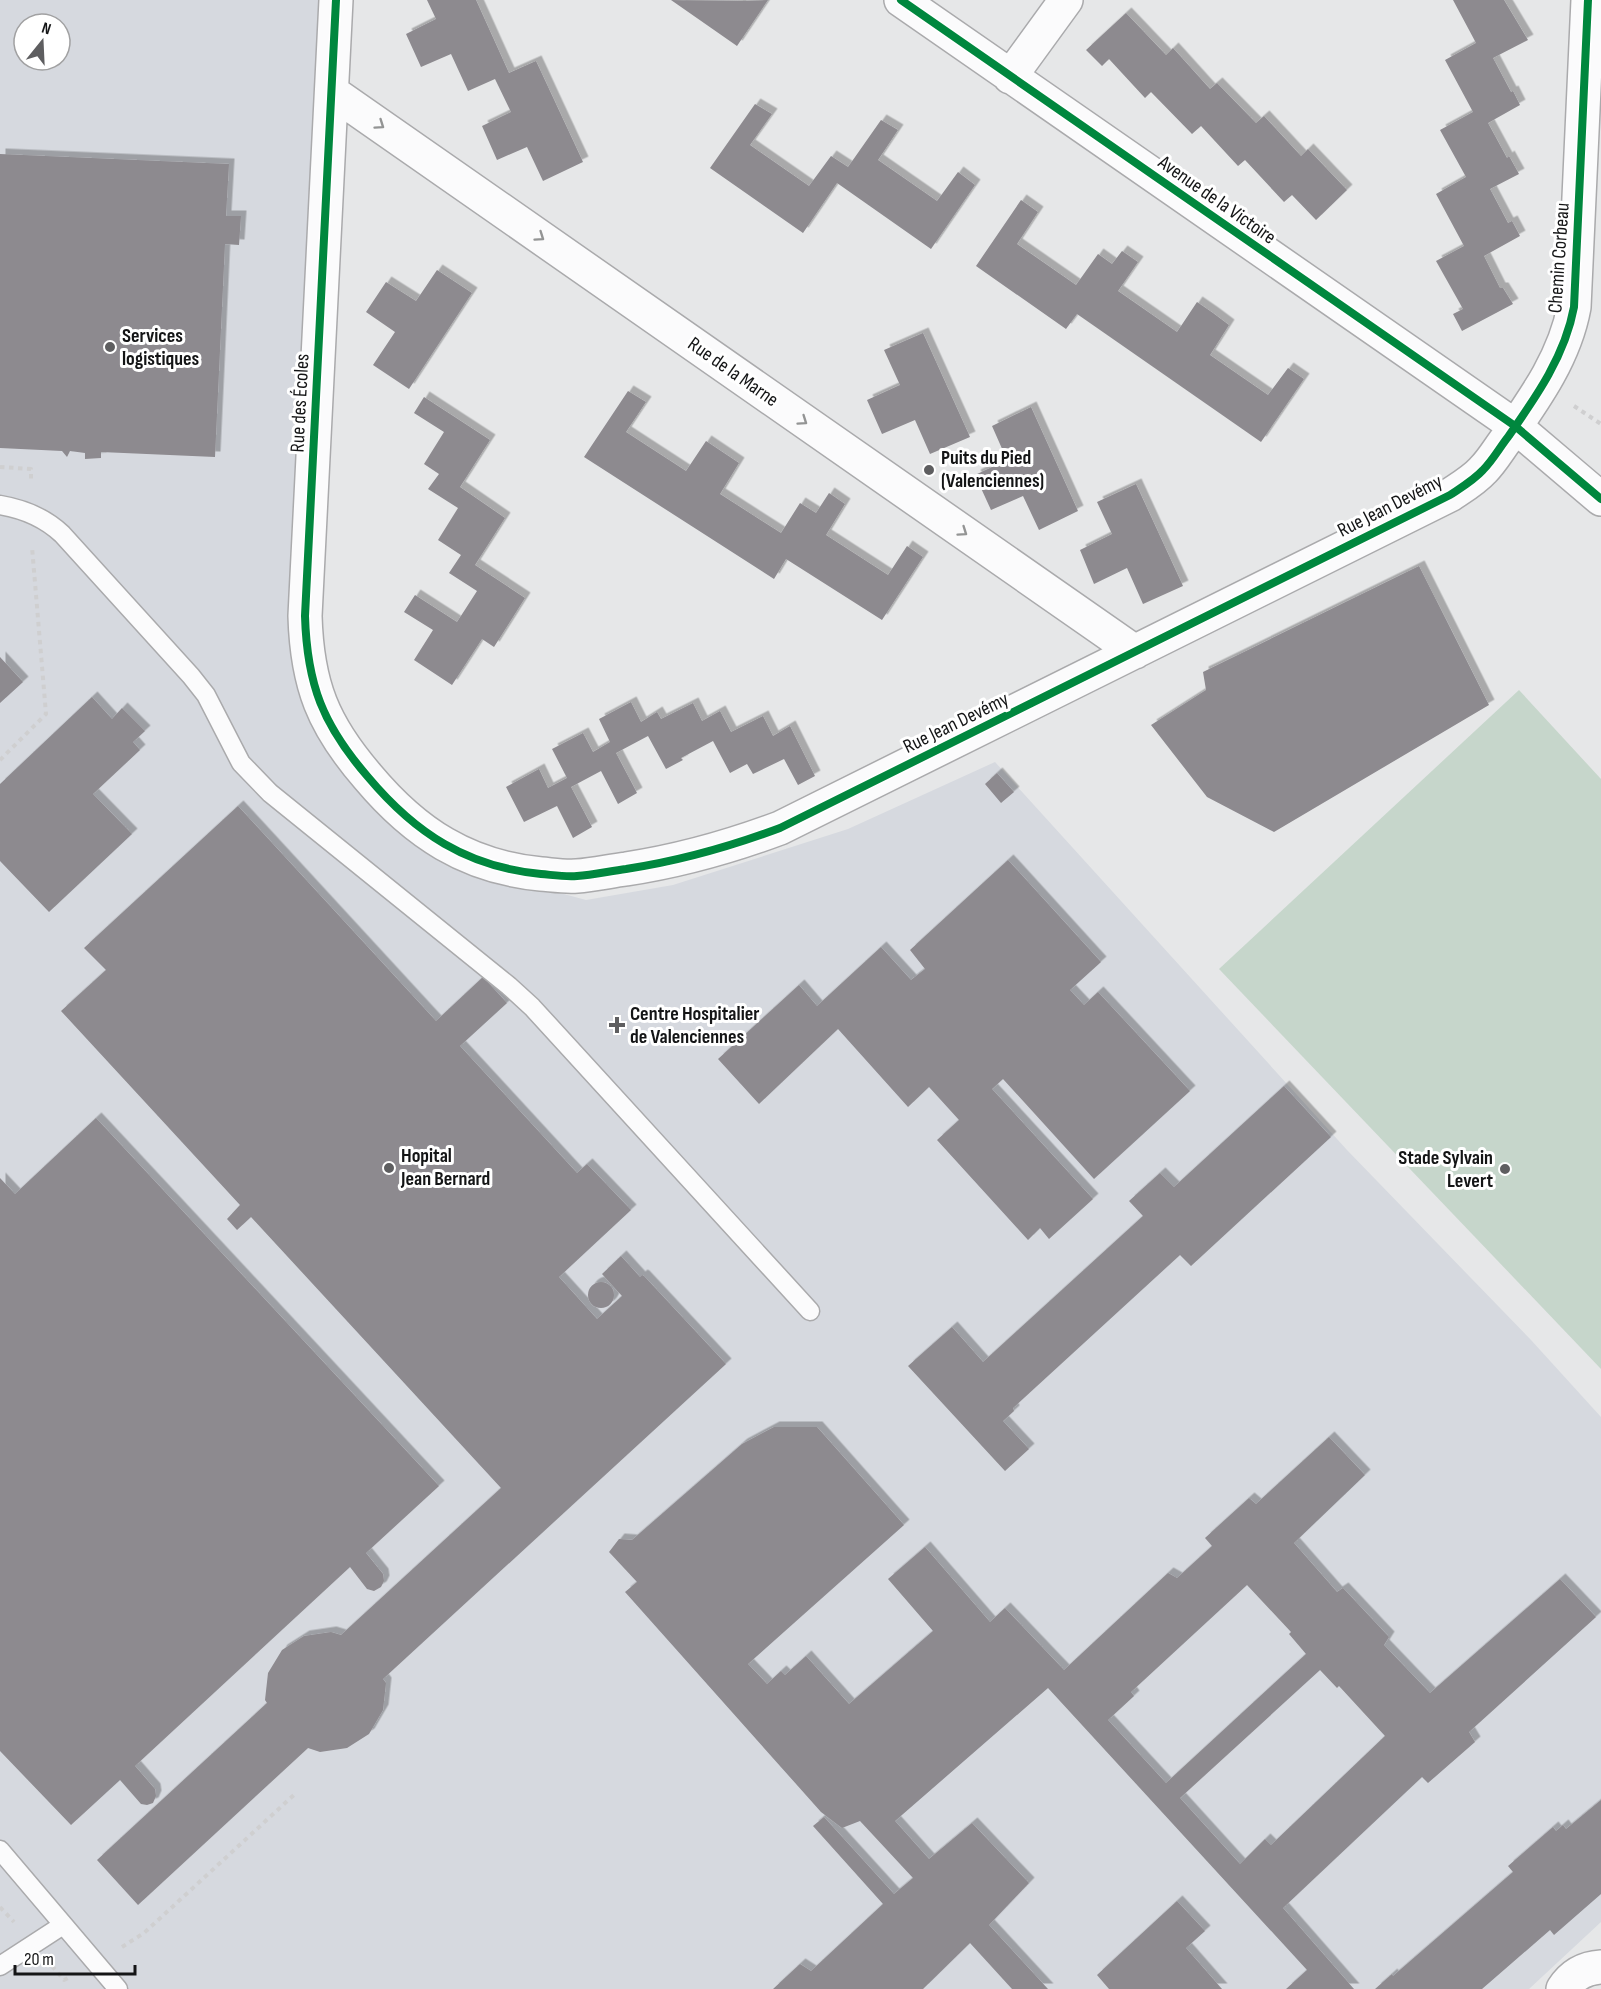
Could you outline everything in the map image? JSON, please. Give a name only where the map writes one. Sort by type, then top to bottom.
[{"type":"street","name":"Rue des Écoles","points":[[336,0],[305,616],[306,643],[315,694],[325,717],[356,763],[377,788]]},
{"type":"street","name":"Avenue de la Victoire","points":[[901,0],[1515,426]]},
{"type":"street","points":[[1010,77],[1066,0]]},
{"type":"street","name":"Chemin Corbeau","points":[[1515,426],[1543,385],[1564,347],[1574,307],[1588,0]]},
{"type":"street","name":"Rue de la Marne","points":[[332,92],[1135,652]]},
{"type":"street","points":[[1515,426],[1601,499]]},
{"type":"street","name":"Rue Jean Devémy","points":[[377,788],[399,810],[430,835],[465,855],[501,868],[577,876],[648,865],[725,848],[780,828],[1450,495],[1468,484],[1484,469],[1515,426]]},
{"type":"street","points":[[1563,1989],[1580,1972],[1601,1967]]},
{"type":"lane","points":[[0,505],[30,512],[49,522],[62,534],[191,676],[210,702],[241,763],[254,777],[532,1007],[810,1311]]},
{"type":"lane","points":[[0,1850],[118,1989]]},
{"type":"lane","points":[[0,1966],[63,1925]]},
{"type":"path","points":[[0,467],[31,469],[30,512],[46,714],[0,760]]},
{"type":"path","points":[[64,1980],[96,1964],[144,1933],[296,1792]]},
{"type":"shaded area","name":"Centre Hospitalier de Valenciennes","points":[[0,0],[324,0],[315,671],[377,791],[538,887],[586,900],[673,885],[848,829],[995,762],[1347,1150],[1531,1340],[1601,1417],[1601,1922],[1529,1989],[0,1989]]},
{"type":"green space","name":"Stade Sylvain Levert","points":[[1519,690],[1601,779],[1601,1369],[1219,969]]},
{"type":"building","points":[[427,0],[476,0],[509,73],[536,61],[583,162],[543,181],[527,147],[497,160],[482,126],[511,112],[495,79],[468,91],[451,54],[421,67],[406,34],[436,19]]},
{"type":"building","points":[[671,0],[745,1],[768,0],[737,46]]},
{"type":"building","points":[[1453,0],[1504,0],[1528,40],[1493,58],[1520,105],[1488,123],[1507,158],[1509,156],[1519,174],[1490,189],[1508,223],[1512,221],[1520,236],[1484,256],[1500,288],[1503,288],[1513,304],[1462,331],[1453,314],[1463,309],[1436,261],[1464,246],[1436,194],[1466,177],[1440,130],[1473,112],[1445,60],[1476,43]]},
{"type":"building","points":[[1126,13],[1166,55],[1173,48],[1210,89],[1217,83],[1256,123],[1264,116],[1301,156],[1308,149],[1347,190],[1316,220],[1292,195],[1284,202],[1245,160],[1238,166],[1201,126],[1192,134],[1151,92],[1145,98],[1109,59],[1102,66],[1086,50]]},
{"type":"building","points":[[755,104],[772,114],[750,145],[809,186],[831,156],[848,167],[881,120],[898,130],[878,160],[937,201],[958,172],[975,185],[931,249],[837,183],[803,233],[710,168]]},
{"type":"building","name":"Services logistiques","points":[[0,154],[229,164],[226,216],[241,216],[239,245],[225,244],[215,457],[101,452],[101,458],[85,459],[85,453],[70,451],[67,457],[62,451],[0,448]]},
{"type":"building","points":[[1021,200],[1038,212],[1017,244],[1076,285],[1098,254],[1112,264],[1122,251],[1138,262],[1118,291],[1177,332],[1197,302],[1213,313],[1229,325],[1210,355],[1268,395],[1288,368],[1304,379],[1261,442],[1077,314],[1066,329],[976,266]]},
{"type":"building","points":[[437,270],[472,293],[409,389],[373,365],[395,332],[366,312],[386,282],[416,301]]},
{"type":"building","points":[[923,333],[970,437],[930,454],[915,420],[882,434],[867,400],[900,385],[884,350]]},
{"type":"building","points":[[628,391],[646,402],[626,432],[686,471],[706,441],[739,463],[720,494],[781,533],[800,503],[816,513],[829,493],[845,504],[826,535],[888,575],[907,546],[923,557],[882,620],[786,559],[774,579],[584,457]]},
{"type":"building","points":[[424,397],[490,440],[460,487],[505,518],[475,565],[525,598],[494,647],[482,639],[452,685],[414,660],[433,630],[404,612],[415,595],[457,622],[477,591],[449,573],[461,555],[438,540],[458,508],[428,489],[439,474],[424,464],[444,432],[414,413]]},
{"type":"building","points":[[1031,407],[1078,511],[1039,530],[1023,496],[991,510],[975,475],[1007,460],[992,426]]},
{"type":"building","points":[[1136,484],[1183,586],[1143,604],[1127,568],[1094,584],[1080,550],[1112,534],[1097,502]]},
{"type":"building","points":[[1419,566],[1489,705],[1274,832],[1207,797],[1151,725],[1206,690],[1203,672]]},
{"type":"building","points":[[0,657],[23,682],[0,703]]},
{"type":"building","points":[[92,697],[112,719],[122,708],[145,731],[133,742],[140,750],[93,794],[132,834],[49,912],[0,861],[0,784]]},
{"type":"building","points":[[631,702],[641,722],[657,712],[661,719],[693,703],[702,721],[720,711],[731,732],[763,716],[773,736],[790,726],[815,776],[798,785],[784,759],[753,774],[747,764],[730,773],[713,741],[666,769],[648,736],[616,753],[637,793],[618,804],[601,771],[571,787],[592,827],[573,838],[557,806],[524,822],[506,787],[539,769],[548,788],[567,778],[552,749],[583,733],[593,752],[610,742],[599,719]]},
{"type":"building","points":[[997,773],[1014,792],[1001,803],[985,784]]},
{"type":"building","name":"Hopital Jean Bernard","points":[[238,806],[436,1021],[483,977],[507,1003],[460,1046],[577,1173],[587,1164],[631,1210],[559,1277],[597,1319],[622,1296],[602,1274],[621,1256],[640,1277],[644,1276],[726,1364],[383,1679],[386,1683],[383,1710],[369,1734],[347,1748],[320,1752],[308,1748],[138,1905],[97,1860],[267,1703],[265,1700],[268,1673],[282,1650],[304,1636],[331,1632],[341,1635],[501,1488],[251,1217],[237,1230],[227,1219],[240,1205],[61,1011],[106,970],[84,948]]},
{"type":"building","points":[[1008,860],[1101,962],[1070,990],[1084,1005],[1098,992],[1190,1091],[1094,1179],[1003,1079],[992,1089],[1093,1199],[1049,1239],[1040,1228],[1028,1240],[937,1140],[959,1120],[929,1087],[908,1107],[838,1029],[759,1104],[718,1059],[799,985],[817,1006],[881,947],[911,980],[925,969],[910,950]]},
{"type":"building","points":[[1284,1086],[1331,1137],[1191,1266],[1180,1255],[1013,1408],[1014,1411],[1003,1421],[1029,1449],[1005,1471],[908,1366],[952,1327],[983,1362],[1143,1216],[1129,1201],[1160,1173],[1174,1187]]},
{"type":"building","points":[[96,1118],[439,1486],[366,1553],[383,1574],[384,1581],[381,1587],[374,1591],[367,1589],[350,1567],[135,1766],[155,1789],[156,1796],[153,1803],[141,1804],[120,1780],[71,1825],[0,1751],[0,1178],[15,1194]]},
{"type":"building","points":[[601,1282],[610,1286],[614,1295],[610,1304],[601,1308],[592,1304],[588,1295],[592,1286]]},
{"type":"building","points":[[774,1427],[817,1427],[904,1525],[748,1664],[767,1684],[781,1671],[785,1675],[806,1656],[849,1704],[933,1631],[888,1579],[925,1547],[990,1622],[1005,1608],[1064,1670],[1168,1573],[1177,1578],[1212,1546],[1205,1538],[1249,1498],[1256,1504],[1329,1437],[1365,1475],[1294,1543],[1337,1592],[1343,1588],[1389,1637],[1384,1645],[1430,1693],[1560,1579],[1596,1617],[1469,1732],[1475,1742],[1428,1783],[1422,1777],[1283,1908],[1354,1989],[1286,1989],[1307,1970],[1048,1688],[895,1821],[929,1859],[972,1823],[1029,1883],[989,1925],[1048,1989],[1012,1989],[970,1943],[923,1989],[773,1989],[800,1964],[811,1971],[883,1904],[813,1826],[824,1817],[894,1894],[913,1878],[860,1821],[842,1828],[821,1812],[625,1592],[637,1582],[609,1552],[619,1539],[632,1540],[742,1444]],"holes":[[[1247,1585],[1291,1632],[1289,1634],[1306,1654],[1166,1783],[1108,1720],[1134,1696],[1131,1692]],[[1320,1670],[1337,1688],[1339,1686],[1385,1736],[1271,1845],[1265,1839],[1240,1864],[1180,1798]]]},
{"type":"building","points":[[1601,1800],[1601,1894],[1554,1935],[1550,1930],[1482,1989],[1375,1989],[1513,1872],[1508,1866],[1553,1827],[1556,1831],[1563,1825],[1566,1829]]},
{"type":"building","points":[[1177,1901],[1205,1931],[1186,1948],[1222,1989],[1109,1989],[1097,1975]]},
{"type":"cycle path","points":[[336,0],[305,616],[306,641],[314,684],[320,703],[339,740],[368,777],[404,815],[444,844],[489,864],[514,870],[568,876],[589,875],[685,858],[780,828],[1450,495],[1476,477],[1487,466],[1529,407],[1557,359],[1570,325],[1574,307],[1588,0]]},
{"type":"cycle path","points":[[901,0],[1515,426],[1601,499]]},
{"type":"place","name":"Services logistiques","points":[[110,347]]},
{"type":"place","name":"Puits du Pied (Valenciennes)","points":[[929,470]]},
{"type":"place","name":"Centre Hospitalier de Valenciennes","points":[[617,1025]]},
{"type":"place","name":"Hopital Jean Bernard","points":[[389,1168]]},
{"type":"place","name":"Stade Sylvain Levert","points":[[1505,1169]]}]
